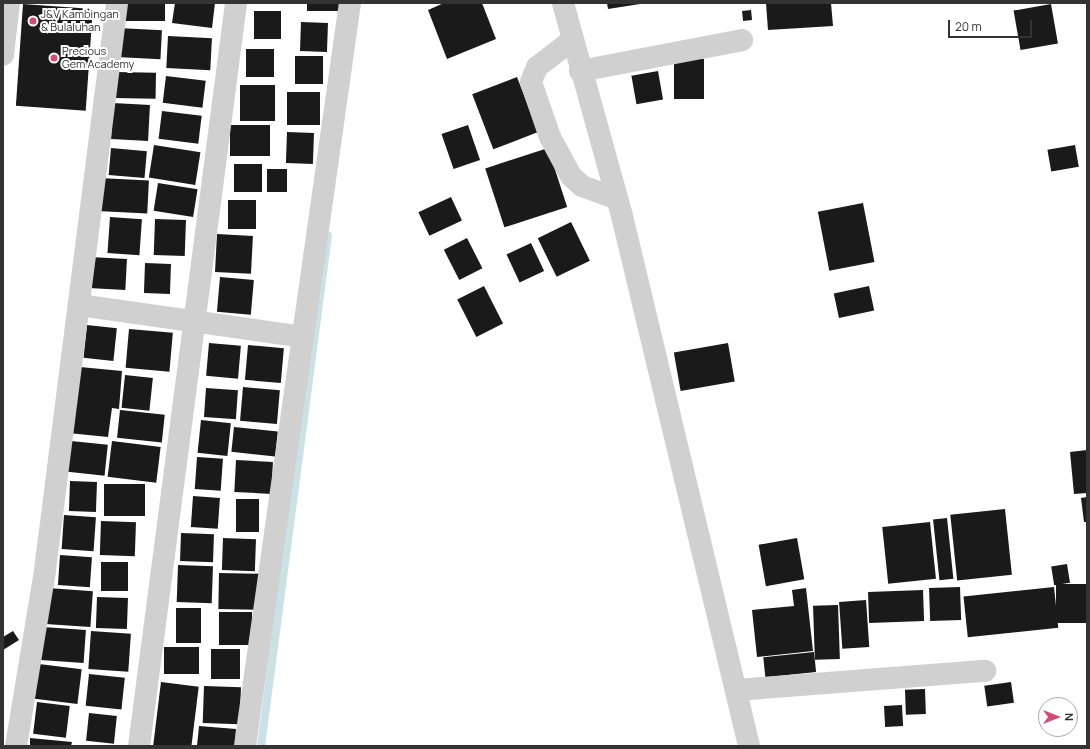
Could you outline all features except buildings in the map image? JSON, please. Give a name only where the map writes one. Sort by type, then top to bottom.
[{"type":"street","points":[[3,55],[9,3]]},
{"type":"street","points":[[16,746],[45,570],[116,3]]},
{"type":"street","points":[[139,746],[236,3]]},
{"type":"street","points":[[245,746],[350,3]]},
{"type":"street","points":[[563,3],[580,71],[617,199],[749,746]]},
{"type":"street","points":[[580,71],[742,40]]},
{"type":"street","points":[[572,41],[537,67],[530,82],[550,137],[570,176],[582,186],[617,199]]},
{"type":"street","points":[[79,305],[303,337]]},
{"type":"street","points":[[736,690],[985,671]]},
{"type":"waterway","points":[[261,746],[328,235]]},
{"type":"place","name":"J&V Kambingan & Bulaluhan","points":[[33,21]]},
{"type":"place","name":"Precious Gem Academy","points":[[54,58]]}]
